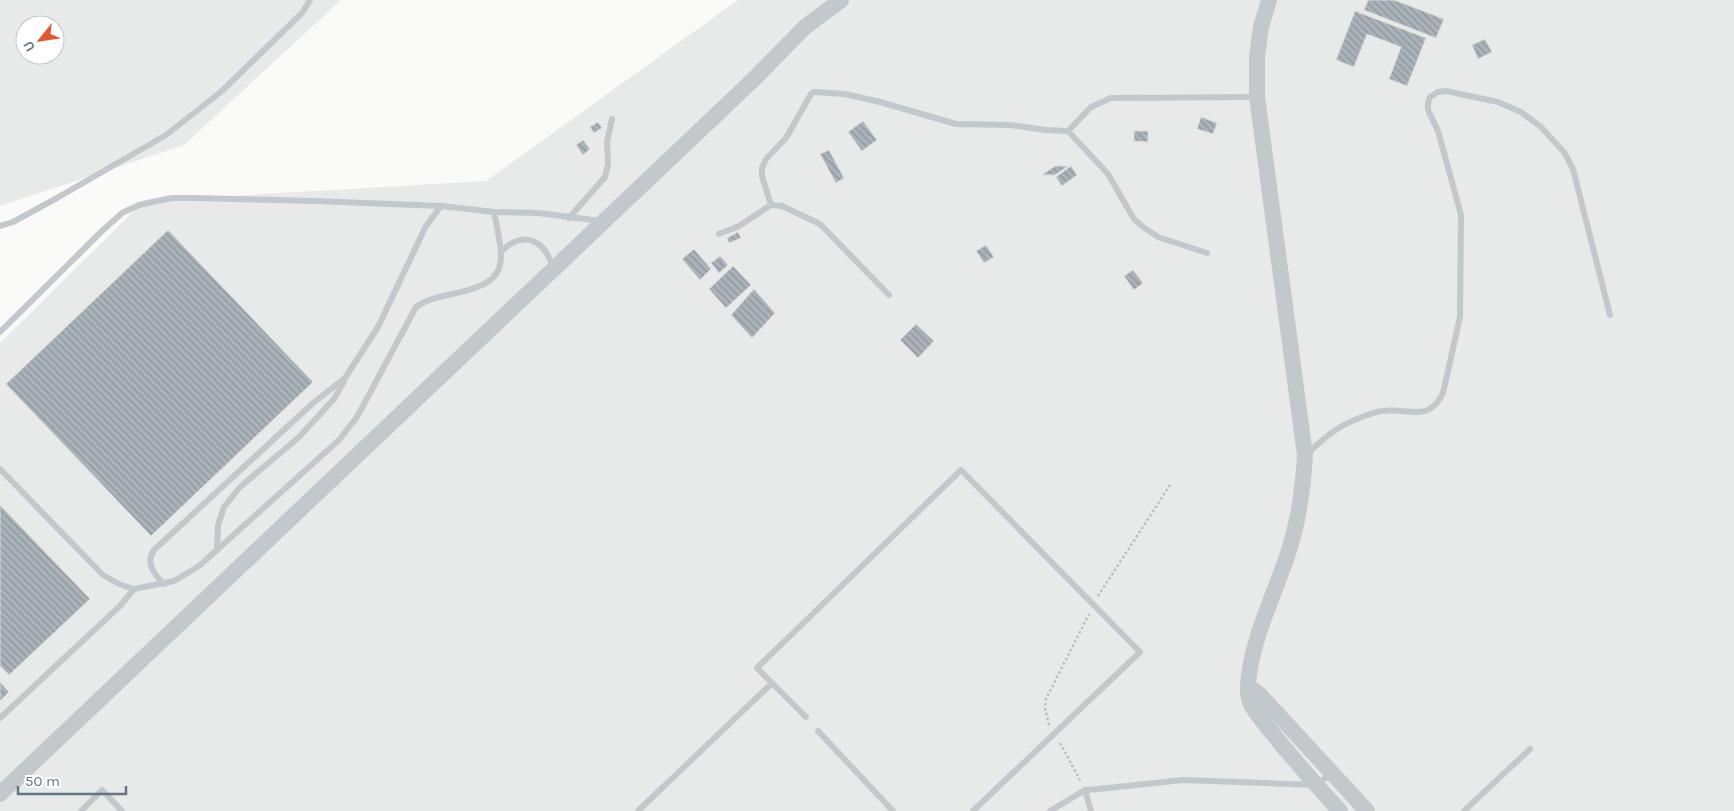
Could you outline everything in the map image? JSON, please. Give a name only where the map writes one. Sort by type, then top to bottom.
[{"type":"street","points":[[0,794],[554,269],[602,221],[754,79],[805,28],[842,0]]},
{"type":"street","points":[[1270,0],[1261,27],[1257,56],[1257,97],[1305,455],[1303,492],[1296,522],[1288,553],[1273,591],[1249,668],[1248,697],[1255,711],[1315,784],[1340,811]]},
{"type":"street","points":[[1248,690],[1255,691],[1260,695],[1368,811]]},
{"type":"lane","points":[[0,226],[12,222],[57,198],[166,134],[222,91],[302,13],[310,0]]},
{"type":"lane","points":[[1305,455],[1330,432],[1356,419],[1382,411],[1420,412],[1430,410],[1437,404],[1443,393],[1460,317],[1462,215],[1438,131],[1428,110],[1430,97],[1438,92],[1446,90],[1498,102],[1521,112],[1542,127],[1564,152],[1573,169],[1610,315]]},
{"type":"lane","points":[[771,205],[762,176],[762,168],[766,160],[786,138],[814,92],[845,94],[956,124],[1010,125],[1068,131],[1108,174],[1134,219],[1143,227],[1158,237],[1207,253]]},
{"type":"lane","points":[[1068,131],[1091,107],[1110,98],[1257,97]]},
{"type":"lane","points":[[569,218],[604,177],[608,164],[607,142],[612,119]]},
{"type":"lane","points":[[0,332],[122,213],[139,206],[172,198],[315,200],[441,206],[494,212],[538,213],[602,221]]},
{"type":"lane","points":[[719,234],[739,226],[771,205],[782,206],[820,224],[889,295]]},
{"type":"lane","points":[[217,550],[218,526],[224,507],[240,487],[298,438],[334,399],[345,378],[378,327],[426,226],[441,206]]},
{"type":"lane","points":[[0,469],[103,575],[119,584],[134,589],[174,581],[199,566],[339,440],[357,417],[416,308],[424,301],[476,289],[488,283],[498,272],[501,252],[494,212]]},
{"type":"lane","points":[[501,252],[508,244],[516,240],[528,239],[540,244],[549,256],[554,269]]},
{"type":"lane","points":[[164,584],[151,568],[149,560],[154,550],[313,403],[345,378]]},
{"type":"lane","points":[[806,717],[757,668],[961,470],[1140,652],[973,811]]},
{"type":"lane","points":[[0,718],[120,606],[134,589]]},
{"type":"lane","points":[[638,811],[772,683]]},
{"type":"lane","points":[[818,731],[893,811]]},
{"type":"lane","points":[[1464,811],[1530,749]]},
{"type":"lane","points":[[1050,811],[1085,790],[1183,780],[1315,784],[1332,774]]},
{"type":"lane","points":[[81,811],[102,790],[122,811]]},
{"type":"lane","points":[[1085,790],[1091,811]]},
{"type":"path","points":[[1095,601],[1170,485]]},
{"type":"path","points":[[1052,731],[1045,708],[1046,700],[1091,610]]},
{"type":"path","points":[[1057,738],[1085,790]]},
{"type":"shaded area","points":[[0,0],[341,0],[184,145],[0,206]]},
{"type":"shaded area","points":[[738,0],[1734,0],[1734,811],[0,811],[0,343],[144,201],[486,181]]},
{"type":"building","points":[[1368,0],[1394,0],[1444,19],[1436,38],[1364,10]]},
{"type":"building","points":[[1355,11],[1426,38],[1407,86],[1389,79],[1401,47],[1367,34],[1354,67],[1336,60]]},
{"type":"building","points":[[1485,39],[1492,52],[1478,59],[1472,45]]},
{"type":"building","points":[[1201,117],[1217,123],[1213,134],[1197,129]]},
{"type":"building","points":[[863,121],[877,140],[862,151],[848,132]]},
{"type":"building","points":[[598,122],[602,128],[594,133],[590,127]]},
{"type":"building","points":[[1134,131],[1148,131],[1148,142],[1134,141]]},
{"type":"building","points":[[583,140],[590,149],[583,155],[576,145]]},
{"type":"building","points":[[829,150],[844,178],[836,183],[820,154]]},
{"type":"building","points":[[1055,166],[1068,166],[1055,175],[1042,175]]},
{"type":"building","points":[[1071,166],[1077,175],[1062,186],[1056,177]]},
{"type":"building","points":[[168,230],[313,382],[151,536],[6,384]]},
{"type":"building","points":[[738,232],[741,238],[729,243],[727,238]]},
{"type":"building","points":[[986,245],[994,257],[984,263],[976,251]]},
{"type":"building","points":[[694,249],[711,269],[700,280],[682,259]]},
{"type":"building","points":[[720,256],[728,265],[719,273],[711,263]]},
{"type":"building","points":[[733,266],[751,285],[726,308],[709,289]]},
{"type":"building","points":[[1133,270],[1143,283],[1134,290],[1124,276]]},
{"type":"building","points":[[754,289],[775,313],[752,338],[731,315]]},
{"type":"building","points":[[916,324],[934,341],[918,358],[900,340]]},
{"type":"building","points":[[0,505],[90,599],[9,675],[0,666]]},
{"type":"building","points":[[0,682],[9,692],[0,701]]}]
